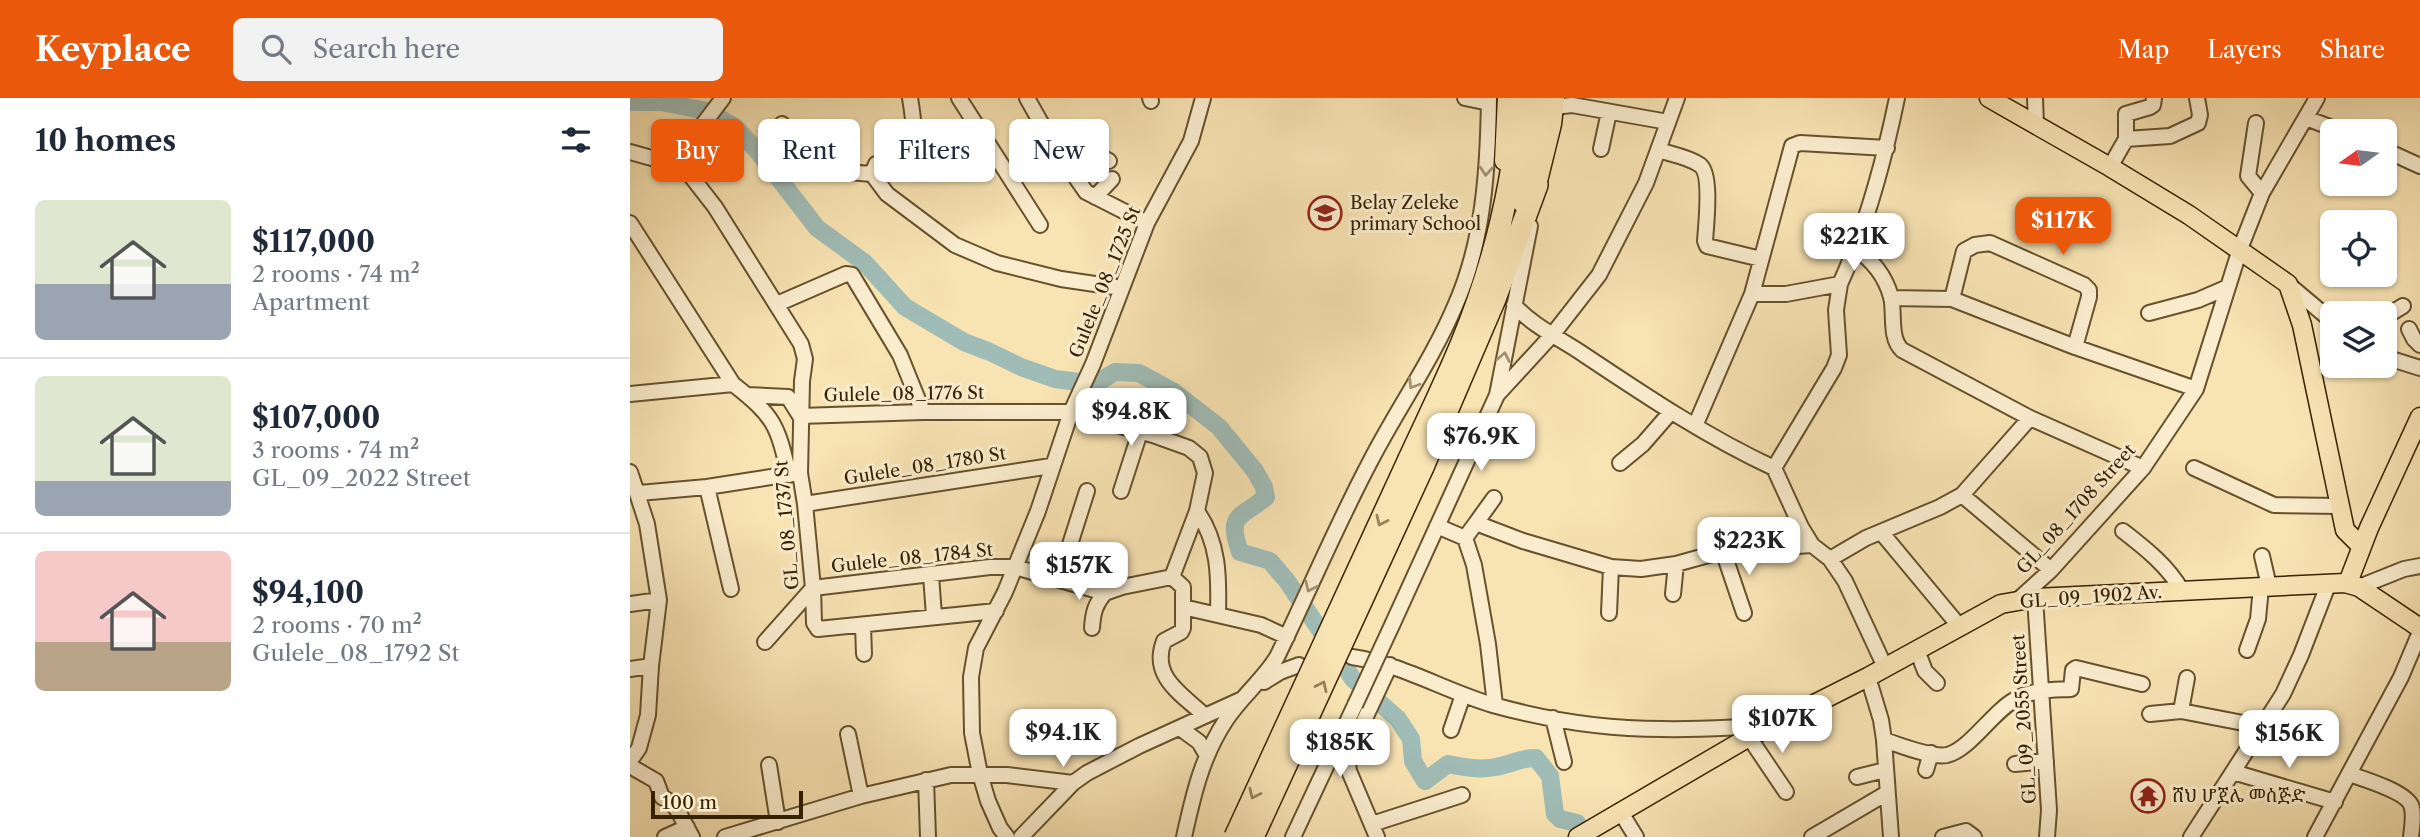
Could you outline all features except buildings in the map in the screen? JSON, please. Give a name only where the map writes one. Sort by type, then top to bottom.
[{"type":"highway","points":[[1506,241],[1520,98]]},
{"type":"highway","points":[[1506,241],[1533,144],[1558,101]]},
{"type":"highway","points":[[1253,837],[1416,463],[1463,341],[1506,241],[1537,185]]},
{"type":"highway","points":[[1235,837],[1416,463]]},
{"type":"main road","points":[[1989,98],[2110,167],[2240,249],[2288,284],[2302,325],[2345,530],[2361,546]]},
{"type":"main road","points":[[1495,100],[1504,170],[1506,241]]},
{"type":"main road","points":[[1537,185],[1558,101]]},
{"type":"main road","points":[[2420,417],[2361,546],[2349,580],[2344,585],[2420,630]]},
{"type":"main road","name":"GL_09_1902 Av.","points":[[1582,834],[1749,737],[1868,677],[2001,604],[2026,599],[2265,586],[2344,585]]},
{"type":"street","points":[[706,119],[723,98]]},
{"type":"street","points":[[872,174],[876,164],[905,155],[911,148],[914,128],[910,98]]},
{"type":"street","points":[[959,98],[1040,225]]},
{"type":"street","points":[[1027,98],[1040,119]]},
{"type":"street","name":"Gulele_08_1725 St","points":[[1007,837],[988,801],[972,733],[971,677],[976,648],[996,611],[1038,511],[1051,466],[1147,223],[1191,141],[1203,98]]},
{"type":"street","points":[[1184,837],[1206,754],[1227,719],[1278,657],[1336,529],[1456,304],[1468,271],[1480,221],[1495,100],[1465,98]]},
{"type":"street","points":[[1497,395],[1553,334],[1599,275],[1646,183],[1677,98]]},
{"type":"street","points":[[1774,468],[1834,368],[1839,355],[1836,310],[1840,284],[1856,248],[1887,148],[1897,98]]},
{"type":"street","points":[[2035,98],[2036,126]]},
{"type":"street","points":[[2110,167],[2126,139],[2126,114],[2150,107],[2154,98]]},
{"type":"street","points":[[2126,139],[2170,136],[2198,123],[2200,115],[2197,98]]},
{"type":"street","name":"GL_08_1708 Street","points":[[2026,599],[2143,468],[2196,389],[2240,249],[2262,193],[2317,98]]},
{"type":"street","points":[[1558,101],[1668,122]]},
{"type":"street","points":[[1601,149],[1609,112]]},
{"type":"street","points":[[2306,118],[2320,123]]},
{"type":"street","points":[[2256,123],[2248,176],[2262,193]]},
{"type":"street","points":[[1695,426],[1752,294],[1792,146],[1800,142],[1887,148]]},
{"type":"street","points":[[1658,150],[1699,164],[1704,170],[1707,181],[1707,246],[1762,259]]},
{"type":"street","points":[[630,152],[651,158]]},
{"type":"street","points":[[2398,156],[2420,166]]},
{"type":"street","points":[[860,173],[872,174],[887,194],[955,246],[997,263],[1061,279],[1122,288]]},
{"type":"street","points":[[1095,197],[1112,179]]},
{"type":"street","name":"GL_08_1737 St","points":[[696,182],[715,207],[801,344],[805,359],[794,474],[805,504],[814,623],[818,629],[863,626]]},
{"type":"street","points":[[1078,182],[1095,197],[1147,223]]},
{"type":"street","points":[[1293,837],[1497,395],[1537,185]]},
{"type":"street","points":[[630,223],[733,384],[767,413],[777,429],[794,474],[639,493]]},
{"type":"street","points":[[1952,299],[1964,251],[1975,245],[1990,243],[2084,285],[2089,290],[2075,347]]},
{"type":"street","points":[[1856,248],[1879,268],[1891,298],[1898,347],[2030,418],[2143,468]]},
{"type":"street","points":[[777,304],[846,274],[852,275],[900,355],[923,412]]},
{"type":"street","points":[[1752,294],[1786,294],[1840,284]]},
{"type":"street","points":[[2288,284],[2320,311]]},
{"type":"street","points":[[2149,313],[2198,300],[2228,287]]},
{"type":"street","points":[[1891,298],[1952,299],[2075,347],[2196,389]]},
{"type":"street","points":[[1514,305],[1531,322],[1670,413],[1774,468],[1812,545],[1830,559],[1859,607],[1885,667]]},
{"type":"street","points":[[2397,310],[2403,306]]},
{"type":"street","points":[[2409,329],[2420,345]]},
{"type":"street","points":[[2397,361],[2420,368]]},
{"type":"street","points":[[630,394],[733,384]]},
{"type":"street","name":"Gulele_08_1776 St","points":[[747,395],[788,397],[800,415],[1075,405],[1140,432],[1189,448],[1200,457],[1205,473],[1197,511]]},
{"type":"street","points":[[1620,463],[1643,444],[1670,413]]},
{"type":"street","points":[[1830,559],[1847,547],[1962,495],[2030,418]]},
{"type":"street","points":[[1121,491],[1140,432]]},
{"type":"street","name":"Gulele_08_1780 St","points":[[805,504],[1051,466]]},
{"type":"street","points":[[2194,468],[2274,505],[2339,506]]},
{"type":"street","points":[[630,472],[648,524],[659,600],[648,715],[643,738],[630,761]]},
{"type":"street","points":[[707,486],[731,589]]},
{"type":"street","points":[[1059,579],[1087,491]]},
{"type":"street","points":[[1962,495],[2051,570]]},
{"type":"street","points":[[1465,538],[1493,498]]},
{"type":"street","points":[[1197,511],[1215,548],[1219,570],[1218,614]]},
{"type":"street","points":[[1172,577],[1197,511]]},
{"type":"street","points":[[1476,523],[1524,541],[1611,567],[1641,569],[1676,564],[1723,551],[1812,545]]},
{"type":"street","points":[[1437,526],[1465,538],[1474,565],[1488,644],[1495,705]]},
{"type":"street","points":[[2123,531],[2162,564],[2176,579],[2182,591]]},
{"type":"street","points":[[1881,532],[1959,627]]},
{"type":"street","points":[[1723,551],[1744,613]]},
{"type":"street","points":[[2247,650],[2258,619],[2265,586],[2262,556]]},
{"type":"street","points":[[1673,594],[1676,564]]},
{"type":"street","points":[[2191,837],[2264,727],[2301,655],[2344,585],[2420,566]]},
{"type":"street","name":"Gulele_08_1784 St","points":[[813,588],[990,567],[1015,567],[1105,593]]},
{"type":"street","points":[[1609,612],[1611,567]]},
{"type":"street","points":[[932,575],[934,616]]},
{"type":"street","points":[[1092,628],[1093,611],[1105,593],[1172,577]]},
{"type":"street","points":[[1172,577],[1183,587],[1184,628],[1164,641],[1159,665],[1166,678],[1205,716]]},
{"type":"street","points":[[765,642],[813,588]]},
{"type":"street","name":"GL_09_2055 Street","points":[[2026,599],[2041,689],[2049,810],[2047,837]]},
{"type":"street","points":[[630,604],[659,600]]},
{"type":"street","points":[[1183,607],[1261,625],[1287,637]]},
{"type":"street","points":[[864,653],[863,626],[996,611]]},
{"type":"street","points":[[2315,837],[2401,677],[2420,630]]},
{"type":"street","points":[[1917,650],[1925,671],[1937,684]]},
{"type":"street","points":[[1021,837],[1073,783],[1087,773],[1139,747],[1184,730],[1205,716],[1242,699],[1272,676],[1293,667],[1279,664],[1278,657]]},
{"type":"street","points":[[1352,657],[1390,665],[1462,695],[1553,718],[1660,729],[1770,726]]},
{"type":"street","points":[[1390,665],[1353,740],[1348,757],[1349,771],[1375,831],[1462,795]]},
{"type":"street","points":[[630,669],[651,666]]},
{"type":"street","points":[[1884,740],[1949,755],[2017,698],[2041,689],[2071,689],[2073,670],[2076,668],[2142,684]]},
{"type":"street","points":[[1868,677],[1884,740],[1891,837]]},
{"type":"street","points":[[2181,711],[2187,678]]},
{"type":"street","points":[[1451,730],[1462,695]]},
{"type":"street","points":[[2150,714],[2181,711],[2264,727]]},
{"type":"street","points":[[1553,718],[1564,762]]},
{"type":"street","points":[[1184,730],[1199,742],[1206,754]]},
{"type":"street","points":[[848,734],[861,796]]},
{"type":"street","points":[[1749,737],[1786,792]]},
{"type":"street","points":[[1926,770],[1931,753]]},
{"type":"street","points":[[2015,764],[2046,761]]},
{"type":"street","points":[[769,765],[778,822]]},
{"type":"street","points":[[630,766],[656,781],[662,797],[678,811],[689,832],[664,837]]},
{"type":"street","points":[[1857,777],[1885,770]]},
{"type":"street","points":[[2234,772],[2335,802]]},
{"type":"street","points":[[2349,774],[2396,792],[2409,801],[2412,807],[2411,837]]},
{"type":"street","points":[[725,837],[861,796],[951,775],[1007,775],[1073,783]]},
{"type":"street","points":[[926,780],[928,837]]},
{"type":"street","points":[[1812,837],[1887,793]]},
{"type":"street","points":[[1620,811],[1636,837]]},
{"type":"street","points":[[1943,837],[1966,831],[1974,837]]},
{"type":"waterway","points":[[630,102],[661,102],[707,111],[735,127],[759,153],[817,228],[865,263],[905,307],[964,342],[1055,379],[1095,384],[1115,372],[1139,373],[1174,392],[1219,427],[1255,471],[1264,487],[1266,497],[1243,513],[1235,523],[1240,552],[1270,561],[1287,581],[1353,679],[1398,719],[1411,739],[1413,761],[1425,781],[1448,764],[1490,768],[1536,758],[1550,776],[1555,814],[1560,819],[1577,823],[1582,837]]},
{"type":"place","name":"Belay Zeleke primary School","points":[[1325,213]]},
{"type":"place","name":"ሸህ ሆጀሌ መስጅድ","points":[[2148,796]]}]
